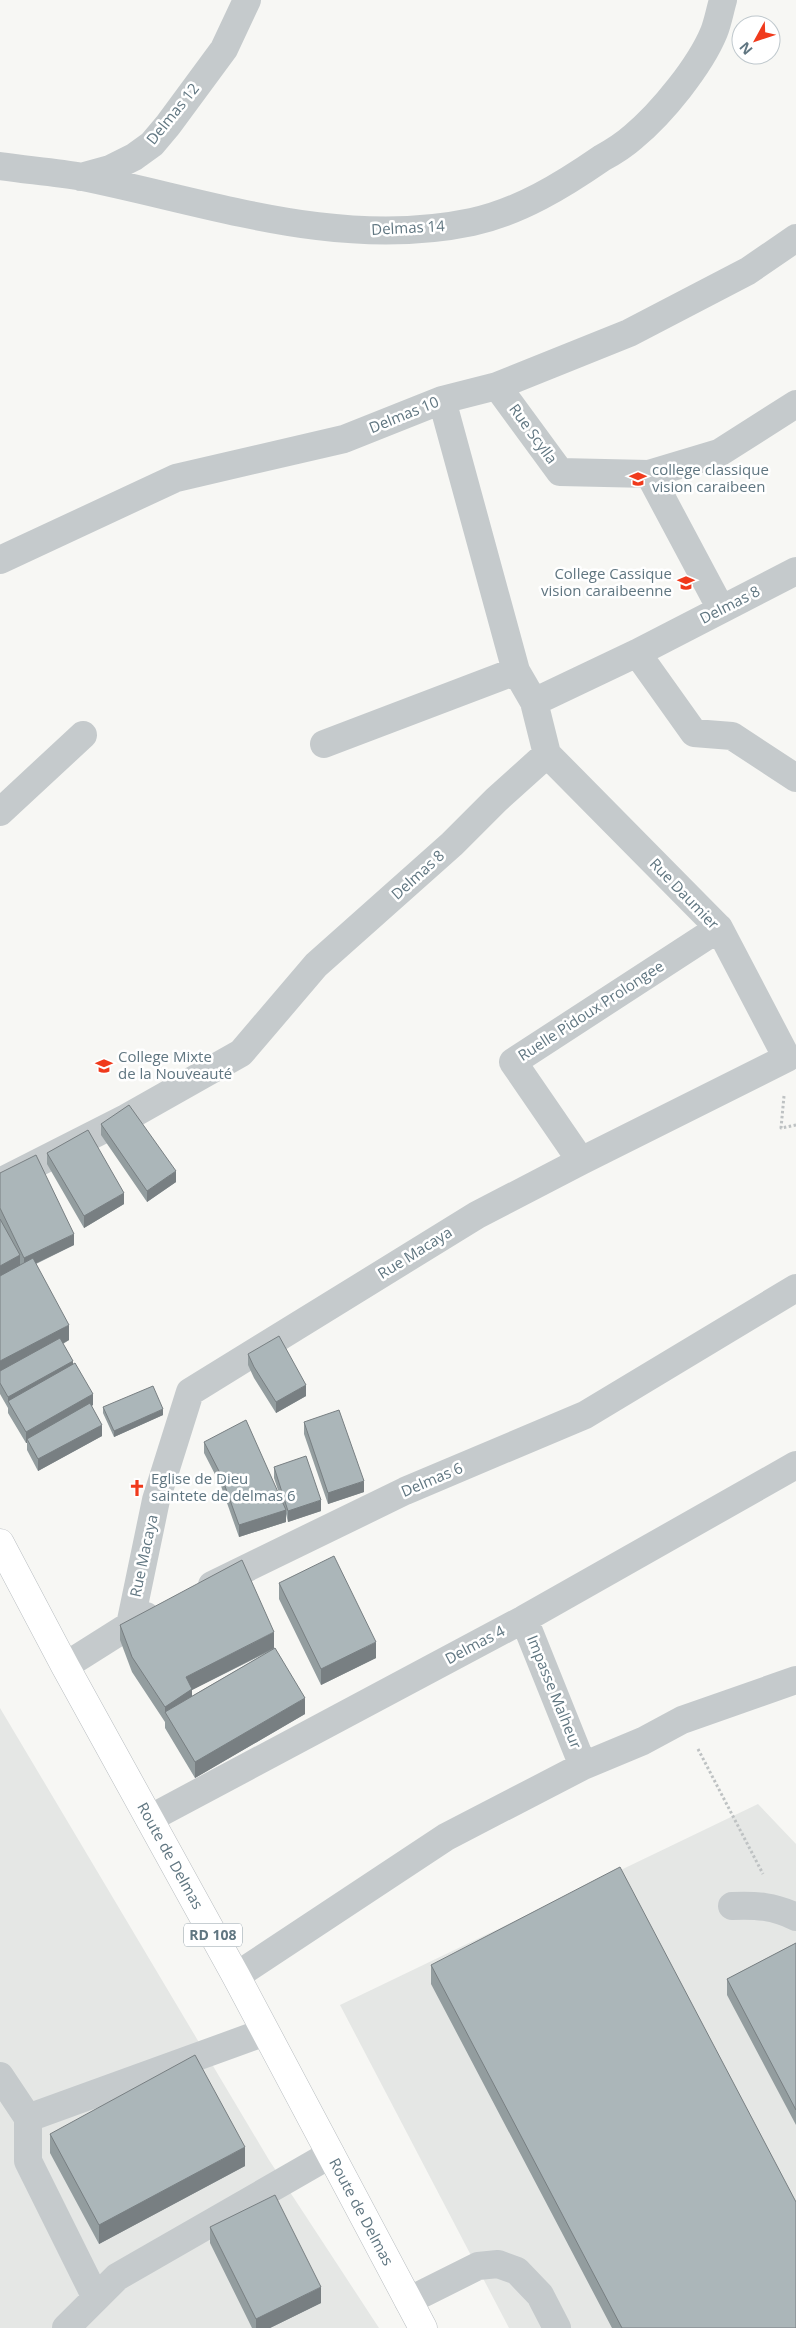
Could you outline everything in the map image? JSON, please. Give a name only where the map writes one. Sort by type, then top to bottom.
[{"type":"main road","name":"Route de Delmas","points":[[0,1543],[64,1666],[236,1976],[423,2328]]},
{"type":"street","name":"Delmas 12","points":[[0,187],[81,177],[110,169],[134,157],[152,144],[224,48],[247,0]]},
{"type":"street","name":"Delmas 14","points":[[0,166],[81,177],[238,214],[322,228],[374,231],[426,230],[474,222],[527,203],[576,176],[634,137],[685,82],[714,32],[723,0]]},
{"type":"street","name":"Delmas 10","points":[[0,560],[176,478],[344,439],[442,400],[497,386],[629,333],[748,270],[796,238]]},
{"type":"street","name":"Rue Scylla","points":[[497,386],[560,472],[649,474],[720,453],[796,404]]},
{"type":"street","points":[[442,400],[516,671],[534,702],[547,754]]},
{"type":"street","points":[[649,474],[721,609]]},
{"type":"street","name":"Delmas 8","points":[[534,702],[637,653],[796,571]]},
{"type":"street","points":[[637,653],[694,733],[732,736],[796,778]]},
{"type":"street","points":[[324,744],[516,671]]},
{"type":"street","points":[[0,812],[83,735]]},
{"type":"street","name":"Delmas 8","points":[[0,1182],[126,1118],[241,1053],[316,965],[452,844],[496,800],[547,754]]},
{"type":"street","name":"Rue Daumier","points":[[547,754],[719,928],[787,1058]]},
{"type":"street","name":"Ruelle Pidoux Prolongee","points":[[581,1161],[513,1062],[719,928]]},
{"type":"street","name":"Rue Macaya","points":[[130,1625],[156,1500],[190,1392],[477,1215],[787,1058]]},
{"type":"street","name":"Delmas 6","points":[[192,1594],[405,1491],[585,1415],[796,1288]]},
{"type":"street","name":"Delmas 4","points":[[150,1819],[524,1619],[796,1465]]},
{"type":"street","points":[[64,1666],[130,1625],[165,1607]]},
{"type":"street","name":"Impasse Malheur","points":[[524,1619],[583,1766]]},
{"type":"street","points":[[236,1976],[446,1837],[583,1766],[643,1741],[682,1720],[796,1680]]},
{"type":"street","points":[[732,1906],[759,1905],[789,1914]]},
{"type":"street","points":[[28,2118],[266,2032]]},
{"type":"street","points":[[0,2076],[28,2118],[28,2161],[96,2296]]},
{"type":"street","points":[[66,2328],[116,2277],[331,2154]]},
{"type":"street","points":[[408,2301],[478,2266],[498,2264],[517,2271],[540,2295],[557,2328]]},
{"type":"path","points":[[787,1058],[781,1128],[796,1125]]},
{"type":"path","points":[[682,1720],[789,1914]]},
{"type":"shaded area","points":[[0,1708],[269,2160],[379,2328],[0,2328]]},
{"type":"shaded area","points":[[758,1804],[796,1844],[796,2328],[509,2328],[340,2005]]},
{"type":"building","points":[[129,1105],[176,1171],[147,1191],[101,1124]]},
{"type":"building","points":[[88,1130],[124,1193],[84,1216],[47,1153]]},
{"type":"building","points":[[36,1155],[74,1234],[24,1258],[0,1208],[0,1173]]},
{"type":"building","points":[[0,1219],[20,1255],[0,1266]]},
{"type":"building","points":[[33,1258],[69,1325],[0,1361],[0,1276]]},
{"type":"building","points":[[279,1336],[306,1385],[276,1402],[248,1354]]},
{"type":"building","points":[[60,1338],[73,1361],[8,1397],[0,1383],[0,1371]]},
{"type":"building","points":[[75,1363],[93,1394],[26,1432],[8,1401]]},
{"type":"building","points":[[153,1386],[163,1409],[114,1431],[103,1407]]},
{"type":"building","points":[[90,1403],[102,1425],[38,1459],[27,1439]]},
{"type":"building","points":[[339,1410],[364,1481],[328,1493],[304,1422]]},
{"type":"building","points":[[246,1420],[286,1510],[239,1525],[221,1475],[204,1442]]},
{"type":"building","points":[[306,1456],[321,1500],[288,1511],[274,1467]]},
{"type":"building","points":[[334,1556],[376,1642],[321,1669],[279,1583]]},
{"type":"building","points":[[242,1560],[274,1632],[186,1677],[192,1689],[165,1707],[132,1657],[120,1625]]},
{"type":"building","points":[[275,1648],[305,1698],[195,1762],[165,1712]]},
{"type":"building","points":[[620,1867],[796,2202],[796,2328],[622,2328],[431,1965]]},
{"type":"building","points":[[796,1943],[796,2110],[727,1979]]},
{"type":"building","points":[[195,2055],[245,2147],[99,2225],[50,2134]]},
{"type":"building","points":[[275,2195],[321,2287],[256,2319],[210,2227]]},
{"type":"place","name":"college classique vision caraibeen","points":[[638,479]]},
{"type":"place","name":"College Cassique vision caraibeenne","points":[[686,583]]},
{"type":"place","name":"College Mixte de la Nouveauté","points":[[104,1066]]},
{"type":"place","name":"Eglise de Dieu saintete de delmas 6","points":[[137,1488]]}]
